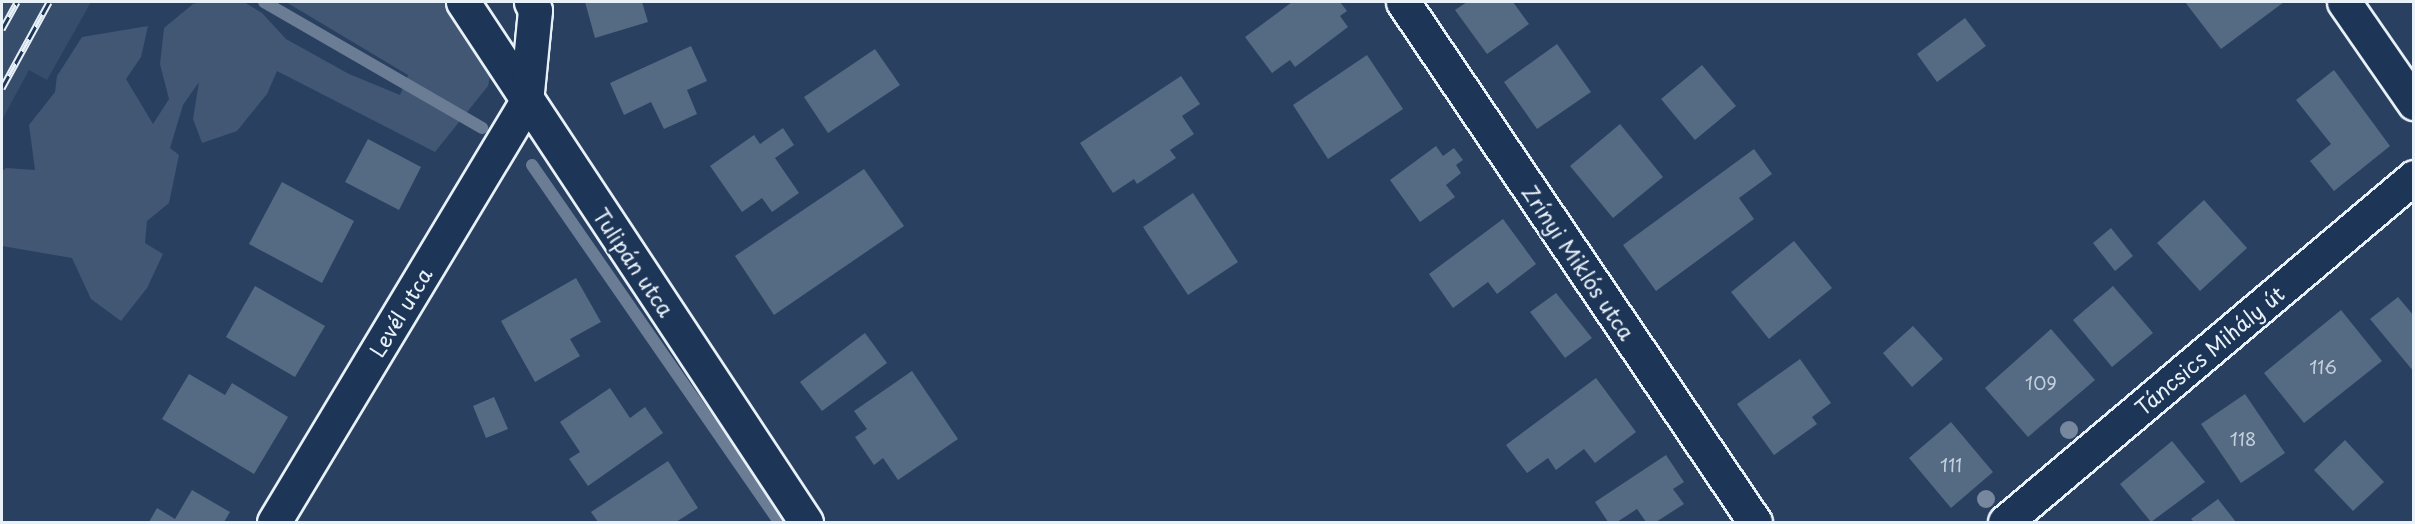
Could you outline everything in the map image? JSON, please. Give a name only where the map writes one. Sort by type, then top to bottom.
[{"type":"street","name":"Tulipán utca","points":[[462,2],[806,522]]},
{"type":"street","points":[[526,102],[535,10],[531,2]]},
{"type":"street","name":"Zrínyi Miklós utca","points":[[1402,2],[1755,522]]},
{"type":"street","points":[[2344,2],[2414,103]]},
{"type":"street","name":"Levél utca","points":[[274,522],[526,102]]},
{"type":"street","name":"Táncsics Mihály út","points":[[2005,522],[2414,177]]},
{"type":"shaded area","points":[[2,2],[91,2],[47,80],[29,70],[2,120]]},
{"type":"shaded area","points":[[244,2],[262,13],[286,39],[349,74],[400,95],[408,75],[286,2],[464,2],[498,39],[488,86],[435,152],[277,71],[267,94],[237,131],[202,143],[193,119],[199,82],[183,105],[170,148],[179,155],[169,203],[147,221],[145,243],[163,254],[147,288],[121,321],[91,299],[72,258],[2,246],[2,171],[6,168],[35,170],[29,125],[55,92],[57,76],[82,37],[148,26],[141,57],[126,79],[153,124],[169,99],[160,64],[164,28],[193,4]]},
{"type":"building","points":[[585,2],[642,2],[648,22],[595,38]]},
{"type":"building","points":[[1292,2],[1340,2],[1347,11],[1340,16],[1348,27],[1295,67],[1290,60],[1272,73],[1245,37]]},
{"type":"building","points":[[1467,2],[1513,2],[1529,24],[1487,54],[1455,10]]},
{"type":"building","points":[[2185,2],[2284,2],[2221,49]]},
{"type":"building","points":[[1965,18],[1986,46],[1937,82],[1917,54]]},
{"type":"building","points":[[1557,44],[1591,92],[1537,129],[1504,82]]},
{"type":"building","points":[[691,46],[707,81],[687,90],[697,114],[664,129],[651,102],[624,115],[610,83]]},
{"type":"building","points":[[875,49],[900,85],[828,133],[804,97]]},
{"type":"building","points":[[1367,55],[1403,109],[1328,159],[1293,105]]},
{"type":"building","points":[[1702,65],[1736,106],[1695,140],[1661,99]]},
{"type":"building","points":[[2334,70],[2390,146],[2334,191],[2310,161],[2331,144],[2296,100]]},
{"type":"building","points":[[1181,76],[1200,104],[1182,116],[1194,134],[1170,150],[1176,158],[1137,184],[1134,179],[1113,193],[1080,143]]},
{"type":"building","points":[[1620,124],[1663,177],[1613,218],[1570,166]]},
{"type":"building","points":[[783,128],[794,145],[775,158],[799,193],[772,212],[762,198],[742,212],[710,166],[754,135],[760,144]]},
{"type":"building","points":[[368,139],[421,167],[399,210],[345,182]]},
{"type":"building","points":[[1436,146],[1443,156],[1454,148],[1463,160],[1456,165],[1461,173],[1446,185],[1455,197],[1420,222],[1390,180]]},
{"type":"building","points":[[1754,149],[1772,174],[1739,198],[1754,219],[1656,291],[1623,245]]},
{"type":"building","points":[[864,169],[904,226],[774,315],[735,256]]},
{"type":"building","points":[[282,182],[354,221],[322,283],[249,244]]},
{"type":"building","points":[[1193,193],[1238,262],[1188,295],[1143,227]]},
{"type":"building","points":[[2204,200],[2247,248],[2200,291],[2157,243]]},
{"type":"building","points":[[1503,219],[1536,264],[1497,294],[1488,282],[1453,308],[1429,274]]},
{"type":"building","points":[[2111,228],[2133,256],[2115,271],[2093,243]]},
{"type":"building","points":[[1794,241],[1832,288],[1769,339],[1731,292]]},
{"type":"building","points":[[576,278],[601,322],[570,339],[580,356],[535,382],[501,321]]},
{"type":"building","points":[[255,286],[325,326],[295,377],[226,337]]},
{"type":"building","points":[[2113,286],[2153,333],[2112,367],[2073,320]]},
{"type":"building","points":[[1556,293],[1592,338],[1565,358],[1530,312]]},
{"type":"building","points":[[2398,297],[2414,316],[2414,372],[2370,319]]},
{"type":"building","points":[[2341,310],[2382,361],[2304,423],[2264,373]]},
{"type":"building","points":[[1913,326],[1943,359],[1912,387],[1883,353]]},
{"type":"building","points":[[2051,329],[2095,380],[2028,437],[1985,388]]},
{"type":"building","points":[[865,333],[887,363],[822,411],[800,382]]},
{"type":"building","points":[[1800,359],[1831,403],[1812,417],[1817,424],[1774,455],[1737,404]]},
{"type":"building","points":[[912,371],[958,439],[898,480],[883,458],[874,465],[855,437],[867,429],[854,411]]},
{"type":"building","points":[[189,374],[225,395],[232,383],[288,417],[254,474],[162,419]]},
{"type":"building","points":[[1596,378],[1636,432],[1595,463],[1584,449],[1556,470],[1548,458],[1527,473],[1506,445]]},
{"type":"building","points":[[610,388],[630,418],[645,407],[663,433],[588,486],[569,459],[580,452],[560,422]]},
{"type":"building","points":[[2245,394],[2285,453],[2241,483],[2201,424]]},
{"type":"building","points":[[494,397],[508,429],[486,438],[473,406]]},
{"type":"building","points":[[1951,422],[1993,472],[1951,508],[1909,458]]},
{"type":"building","points":[[2345,440],[2384,482],[2353,511],[2314,470]]},
{"type":"building","points":[[2172,441],[2205,482],[2151,522],[2120,484]]},
{"type":"building","points":[[1666,455],[1684,482],[1673,489],[1684,504],[1656,522],[1646,522],[1637,509],[1617,522],[1608,522],[1595,502]]},
{"type":"building","points":[[668,461],[698,508],[676,522],[598,522],[591,512]]},
{"type":"building","points":[[192,490],[230,512],[224,522],[149,522],[157,508],[175,519]]},
{"type":"building","points":[[2218,499],[2236,522],[2194,522],[2191,519]]},
{"type":"waterway","points":[[264,2],[482,128]]},
{"type":"waterway","points":[[532,165],[779,522]]},
{"type":"railway","points":[[2,29],[17,2]]},
{"type":"railway","points":[[2,88],[49,2]]}]
